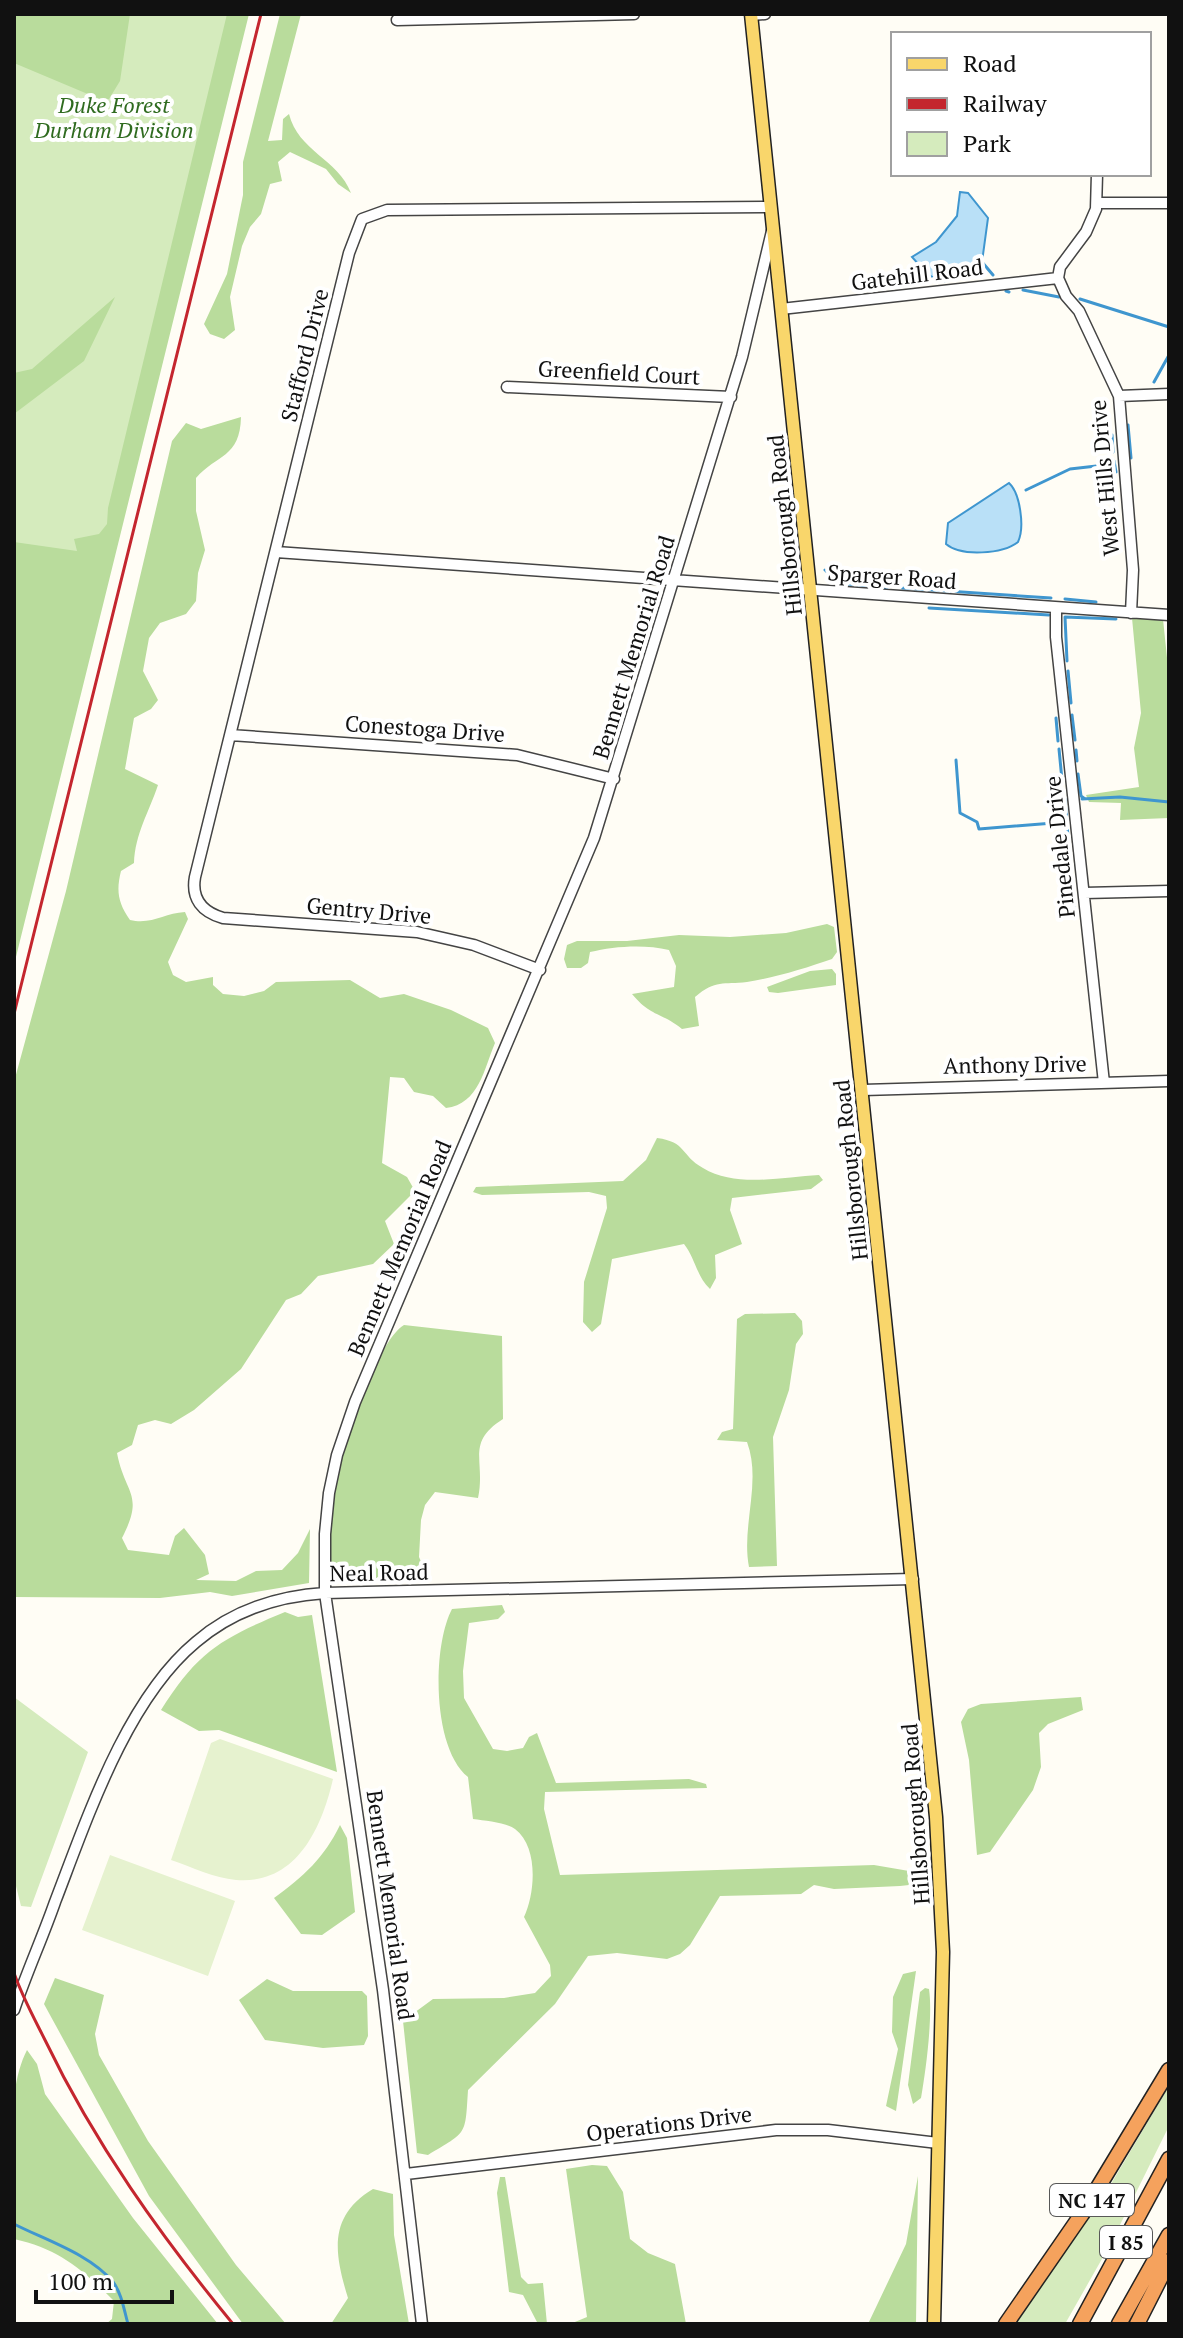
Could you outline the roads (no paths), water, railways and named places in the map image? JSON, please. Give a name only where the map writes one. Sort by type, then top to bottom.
[{"type":"highway","name":"NC 147","points":[[1006,2324],[1082,2214],[1169,2070]]},
{"type":"highway","name":"I 85","points":[[1080,2324],[1169,2159]]},
{"type":"highway","name":"I 85","points":[[1119,2324],[1169,2235]]},
{"type":"highway","points":[[1137,2324],[1169,2261]]},
{"type":"main road","name":"Hillsborough Road","points":[[751,14],[913,1579],[943,1917],[934,2324]]},
{"type":"street","points":[[397,20],[634,14]]},
{"type":"street","points":[[751,14],[765,14]]},
{"type":"street","points":[[1058,278],[1067,256],[1086,232],[1097,203],[1097,176]]},
{"type":"street","points":[[1097,203],[1169,203]]},
{"type":"street","name":"Stafford Drive","points":[[196,900],[195,877],[356,229],[368,215],[387,210],[771,207]]},
{"type":"street","name":"Bennett Memorial Road","points":[[422,2324],[382,1980],[325,1593],[326,1515],[346,1428],[579,878],[614,779],[731,397],[773,227]]},
{"type":"street","name":"Gatehill Road","points":[[781,309],[1058,278]]},
{"type":"street","name":"West Hills Drive","points":[[1058,278],[1061,288],[1079,311],[1119,396],[1133,570],[1131,613]]},
{"type":"street","name":"Greenfield Court","points":[[507,387],[731,397]]},
{"type":"street","points":[[1119,396],[1169,394]]},
{"type":"street","name":"Sparger Road","points":[[276,552],[1169,615]]},
{"type":"street","name":"Pinedale Drive","points":[[1056,608],[1056,637],[1104,1083]]},
{"type":"street","name":"Conestoga Drive","points":[[230,735],[517,755],[614,779]]},
{"type":"street","points":[[1084,893],[1169,891]]},
{"type":"street","name":"Gentry Drive","points":[[196,900],[206,912],[236,920],[401,930],[446,938],[540,970]]},
{"type":"street","name":"Anthony Drive","points":[[863,1090],[1169,1081]]},
{"type":"street","name":"Neal Road","points":[[14,2010],[112,1764],[145,1704],[174,1664],[203,1636],[240,1614],[293,1597],[325,1593],[913,1579]]},
{"type":"street","name":"Neal Road","points":[[14,2023],[41,1941]]},
{"type":"street","name":"Operations Drive","points":[[406,2174],[776,2130],[828,2130],[938,2143]]},
{"type":"water","points":[[960,192],[968,193],[988,218],[982,262],[962,277],[943,282],[928,275],[912,257],[936,242],[957,216]]},
{"type":"water","points":[[1009,483],[1016,494],[1020,511],[1018,542],[1003,549],[982,552],[961,551],[946,544],[948,523]]},
{"type":"waterway","points":[[982,262],[993,275]]},
{"type":"waterway","points":[[1023,290],[1059,297]]},
{"type":"waterway","points":[[1080,299],[1169,327]]},
{"type":"waterway","points":[[1154,382],[1169,355]]},
{"type":"waterway","points":[[1128,425],[1131,458]]},
{"type":"waterway","points":[[1112,435],[1113,452]]},
{"type":"waterway","points":[[1114,461],[1116,472]]},
{"type":"waterway","points":[[1026,490],[1070,469],[1114,464]]},
{"type":"waterway","points":[[825,570],[839,583],[887,588]]},
{"type":"waterway","points":[[902,588],[1051,598]]},
{"type":"waterway","points":[[1065,599],[1096,602]]},
{"type":"waterway","points":[[929,608],[1049,615]]},
{"type":"waterway","points":[[1067,661],[1065,617],[1116,619]]},
{"type":"waterway","points":[[1068,671],[1071,703]]},
{"type":"waterway","points":[[1072,715],[1075,740]]},
{"type":"waterway","points":[[1056,718],[1058,741]]},
{"type":"waterway","points":[[1059,749],[1062,780]]},
{"type":"waterway","points":[[1076,750],[1077,761]]},
{"type":"waterway","points":[[956,760],[960,813],[977,822],[979,829],[1066,822]]},
{"type":"waterway","points":[[1078,774],[1081,796],[1085,799]]},
{"type":"waterway","points":[[1082,799],[1120,797],[1169,802]]},
{"type":"waterway","points":[[1065,799],[1069,849]]},
{"type":"waterway","points":[[1069,858],[1072,886]]},
{"type":"waterway","points":[[1074,901],[1075,916]]},
{"type":"waterway","points":[[14,2224],[66,2248],[103,2272],[119,2292],[128,2324]]},
{"type":"railway","points":[[14,1014],[261,14]]},
{"type":"railway","points":[[14,1973],[64,2078],[107,2152],[180,2257],[233,2324]]},
{"type":"park label","name":"Duke Forest Durham Division","points":[[114,116]]}]
